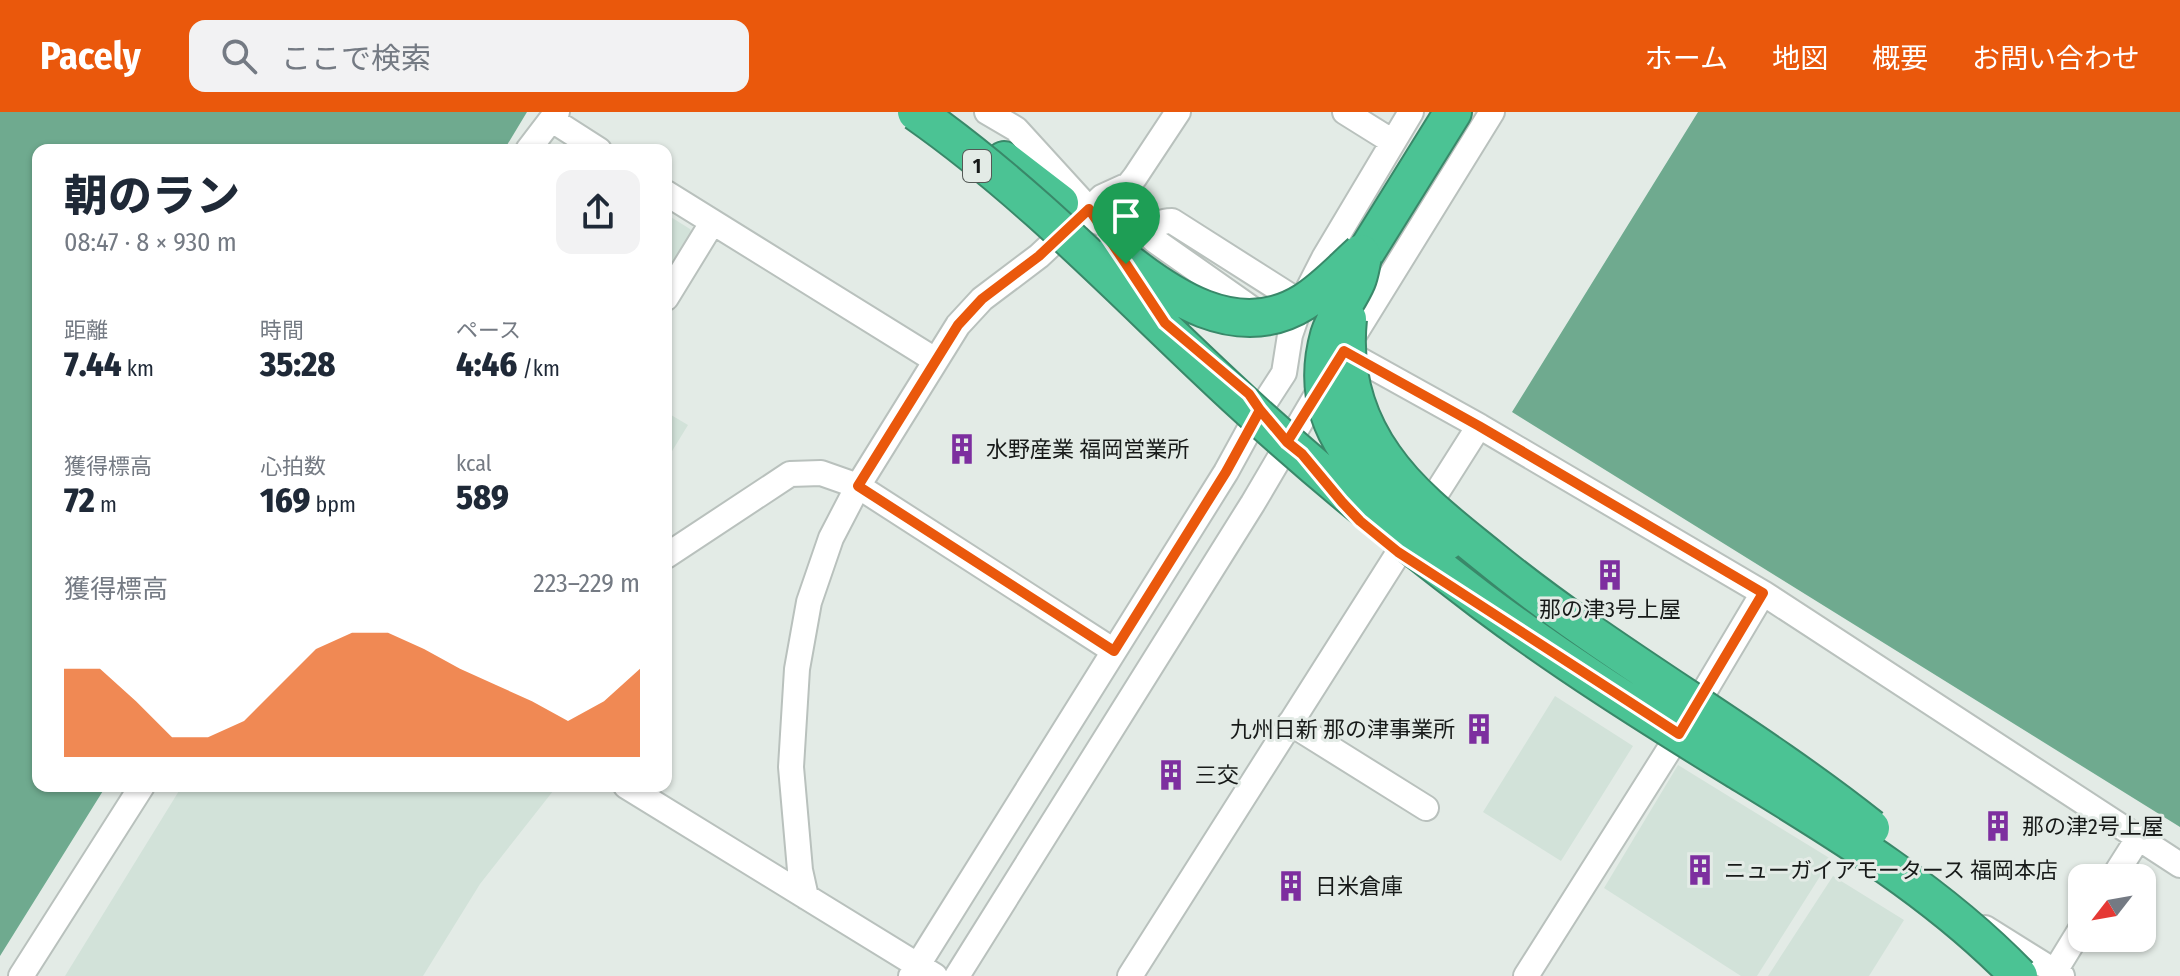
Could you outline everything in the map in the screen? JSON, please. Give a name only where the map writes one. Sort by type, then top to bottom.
[{"type":"highway","name":"1","points":[[901,112],[997,181],[1049,225],[1238,406],[1420,562],[1573,676],[1901,885],[1998,976]]},
{"type":"highway","points":[[916,112],[1001,177],[1080,246],[1242,402],[1375,518],[1516,627],[1613,693],[1834,829],[1939,903],[1999,955],[2038,975]]},
{"type":"highway","points":[[935,112],[1060,204],[1139,272],[1210,312],[1253,318],[1294,307],[1328,284],[1368,249],[1452,112]]},
{"type":"highway","points":[[1368,249],[1364,276],[1348,319],[1347,363],[1355,399],[1368,432],[1402,480],[1450,525],[1555,609],[1847,809],[1917,863],[1979,924],[2038,975]]},
{"type":"street","points":[[987,112],[1021,120],[1089,209],[1165,323],[1249,394],[1287,442],[1302,454],[1342,502],[1398,552],[1896,875],[2038,975],[2068,942]]},
{"type":"street","points":[[1126,264],[1112,229],[1115,202],[1178,112]]},
{"type":"street","points":[[1345,112],[1393,142]]},
{"type":"street","points":[[636,792],[806,897],[921,973],[1284,373],[1290,335],[1301,303],[1324,258],[1411,112]]},
{"type":"street","points":[[957,976],[1253,503],[1287,442],[1492,112]]},
{"type":"street","points":[[533,144],[555,116],[591,144]]},
{"type":"street","points":[[806,897],[800,870],[791,767],[797,669],[809,602],[831,538],[858,486],[958,325],[982,299],[1039,256],[1102,197],[1121,189],[1135,177]]},
{"type":"street","points":[[672,197],[935,360]]},
{"type":"street","points":[[1290,335],[1154,240],[1152,232],[1164,221],[1172,221],[1301,303]]},
{"type":"street","points":[[672,288],[712,223]]},
{"type":"street","points":[[1344,351],[1479,426],[1763,593],[2180,865]]},
{"type":"street","points":[[1130,976],[1479,426]]},
{"type":"street","points":[[672,552],[790,474],[821,473],[858,486],[1114,651]]},
{"type":"street","points":[[1526,976],[1679,734],[1763,593]]},
{"type":"street","points":[[1290,723],[1426,808]]},
{"type":"street","points":[[21,976],[138,792]]},
{"type":"street","points":[[2122,864],[2139,837]]},
{"type":"shaded area","points":[[0,112],[527,112],[508,144],[32,144],[32,792],[102,792],[0,956]]},
{"type":"shaded area","points":[[1698,112],[2180,112],[2180,827],[1512,412]]},
{"type":"shaded area","points":[[672,218],[690,229],[694,239],[672,274]]},
{"type":"shaded area","points":[[672,416],[688,425],[672,451]]},
{"type":"shaded area","points":[[1555,696],[1633,746],[1561,861],[1483,812]]},
{"type":"shaded area","name":"ニューガイアモータース 福岡本店","points":[[1678,765],[1831,859],[1757,976],[1741,976],[1604,888]]},
{"type":"shaded area","points":[[178,792],[552,792],[480,884],[423,976],[65,976]]},
{"type":"shaded area","points":[[1833,876],[1904,920],[1869,976],[1768,976]]},
{"type":"place","name":"水野産業 福岡営業所","points":[[962,449]]},
{"type":"place","name":"那の津3号上屋","points":[[1610,575]]},
{"type":"place","name":"九州日新 那の津事業所","points":[[1479,729]]},
{"type":"place","name":"三交","points":[[1171,775]]},
{"type":"place","name":"那の津2号上屋","points":[[1998,826]]},
{"type":"place","name":"ニューガイアモータース 福岡本店","points":[[1700,870]]},
{"type":"place","name":"日米倉庫","points":[[1291,886]]},
{"type":"route","points":[[1126,264],[1089,209],[1039,256],[982,299],[958,325],[858,486],[1114,651],[1226,472],[1260,410],[1287,442],[1302,454],[1360,521],[1398,552],[1679,734],[1763,593],[1479,426],[1344,351],[1287,442],[1249,394],[1165,323],[1126,264]]}]
